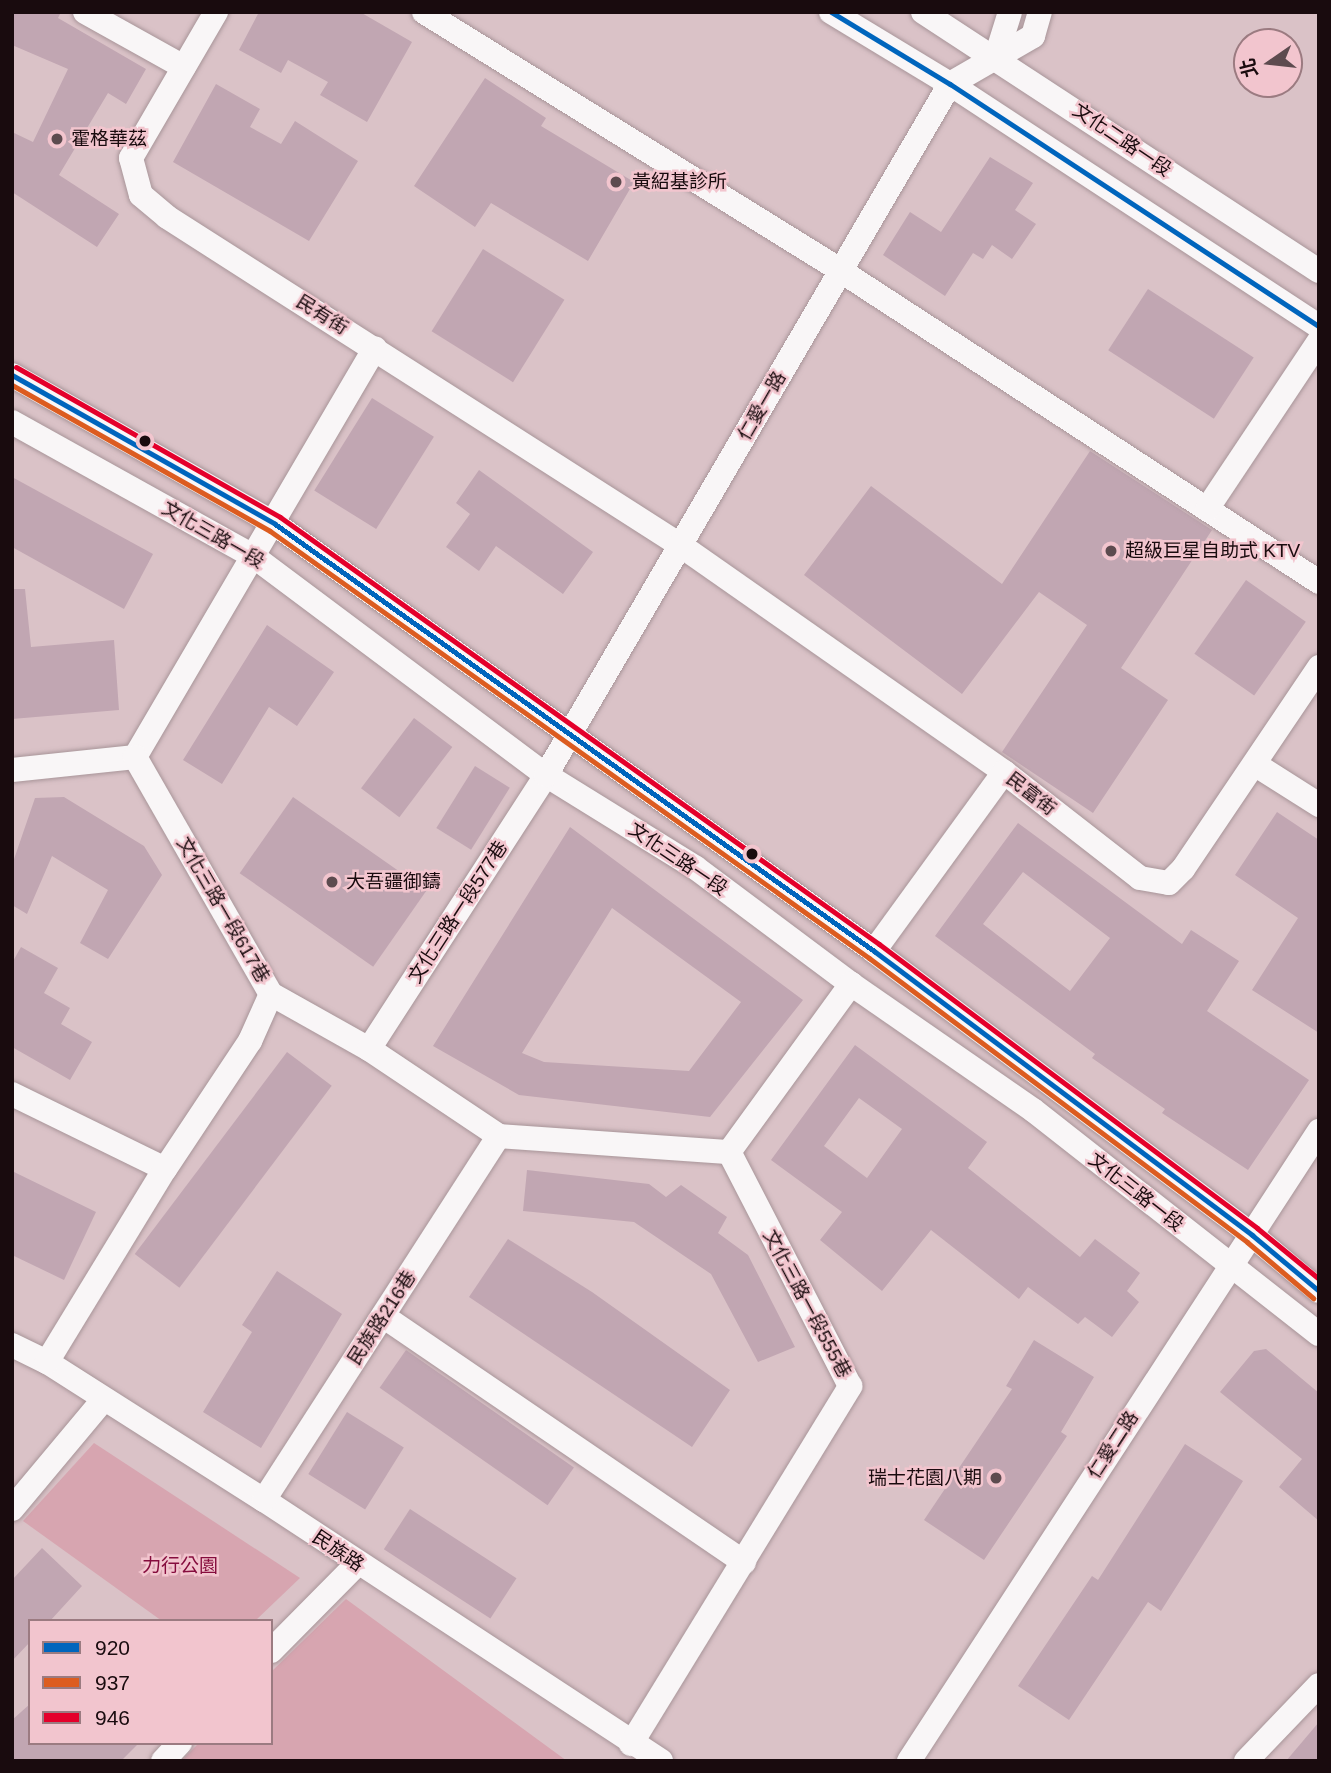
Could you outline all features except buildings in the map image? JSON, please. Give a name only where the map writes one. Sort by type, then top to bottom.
[{"type":"street","points":[[85,12],[184,67]]},
{"type":"street","name":"民有街","points":[[216,12],[131,158],[141,195],[167,217],[680,545]]},
{"type":"street","points":[[424,12],[456,21],[1319,582]]},
{"type":"street","points":[[831,12],[950,84],[1319,326]]},
{"type":"street","name":"文化二路一段","points":[[923,12],[996,57],[1319,271]]},
{"type":"street","points":[[996,57],[1010,12]]},
{"type":"street","name":"仁愛一路","points":[[546,775],[950,84],[1033,36],[1040,12]]},
{"type":"street","points":[[1207,509],[1319,341]]},
{"type":"street","points":[[12,770],[135,757],[253,556],[275,524],[375,348]]},
{"type":"street","name":"文化三路一段","points":[[12,375],[275,524],[874,951],[1252,1235],[1319,1291]]},
{"type":"street","name":"文化三路一段","points":[[12,422],[253,556],[546,775],[696,867],[850,984],[1033,1110],[1319,1334]]},
{"type":"street","name":"民富街","points":[[680,545],[1004,772],[1140,878],[1169,883],[1256,765],[1319,667]]},
{"type":"street","name":"文化三路一段617巷","points":[[47,1362],[165,1169],[250,1041],[271,994],[135,757]]},
{"type":"street","points":[[1256,765],[1319,805]]},
{"type":"street","points":[[874,951],[1004,772]]},
{"type":"street","name":"文化三路一段577巷","points":[[369,1049],[546,775]]},
{"type":"street","points":[[271,994],[369,1049],[499,1136],[729,1152],[850,984]]},
{"type":"street","points":[[12,1094],[165,1169]]},
{"type":"street","name":"仁愛二路","points":[[909,1761],[1319,1131]]},
{"type":"street","name":"民族路216巷","points":[[264,1500],[499,1136]]},
{"type":"street","name":"文化三路一段555巷","points":[[631,1744],[850,1386],[729,1152]]},
{"type":"street","points":[[383,1316],[744,1562]]},
{"type":"street","name":"民族路","points":[[12,1345],[47,1362],[264,1500],[357,1564],[661,1761]]},
{"type":"street","points":[[12,1509],[104,1399]]},
{"type":"street","points":[[273,1649],[357,1564]]},
{"type":"street","points":[[1246,1761],[1319,1685]]},
{"type":"street","points":[[163,1761],[178,1745]]},
{"type":"green space","name":"力行公園","points":[[94,1443],[300,1578],[257,1619],[159,1619],[23,1521]]},
{"type":"green space","points":[[346,1599],[567,1761],[181,1761],[197,1745],[273,1745],[273,1670]]},
{"type":"transit line","name":"920","points":[[831,12],[950,84],[1319,326]]},
{"type":"transit line","name":"946","points":[[16,367],[280,517],[879,944],[1257,1228],[1319,1279]]},
{"type":"transit line","name":"920","points":[[12,375],[275,524],[874,951],[1252,1235],[1319,1291]]},
{"type":"transit line","name":"937","points":[[12,385],[270,531],[869,958],[1247,1242],[1313,1298]]},
{"type":"place","name":"霍格華茲","points":[[57,139]]},
{"type":"place","name":"黃紹基診所","points":[[616,182]]},
{"type":"place","name":"超級巨星自助式 KTV","points":[[1111,551]]},
{"type":"place","name":"大吾疆御鑄","points":[[332,882]]},
{"type":"place","name":"瑞士花園八期","points":[[996,1478]]}]
